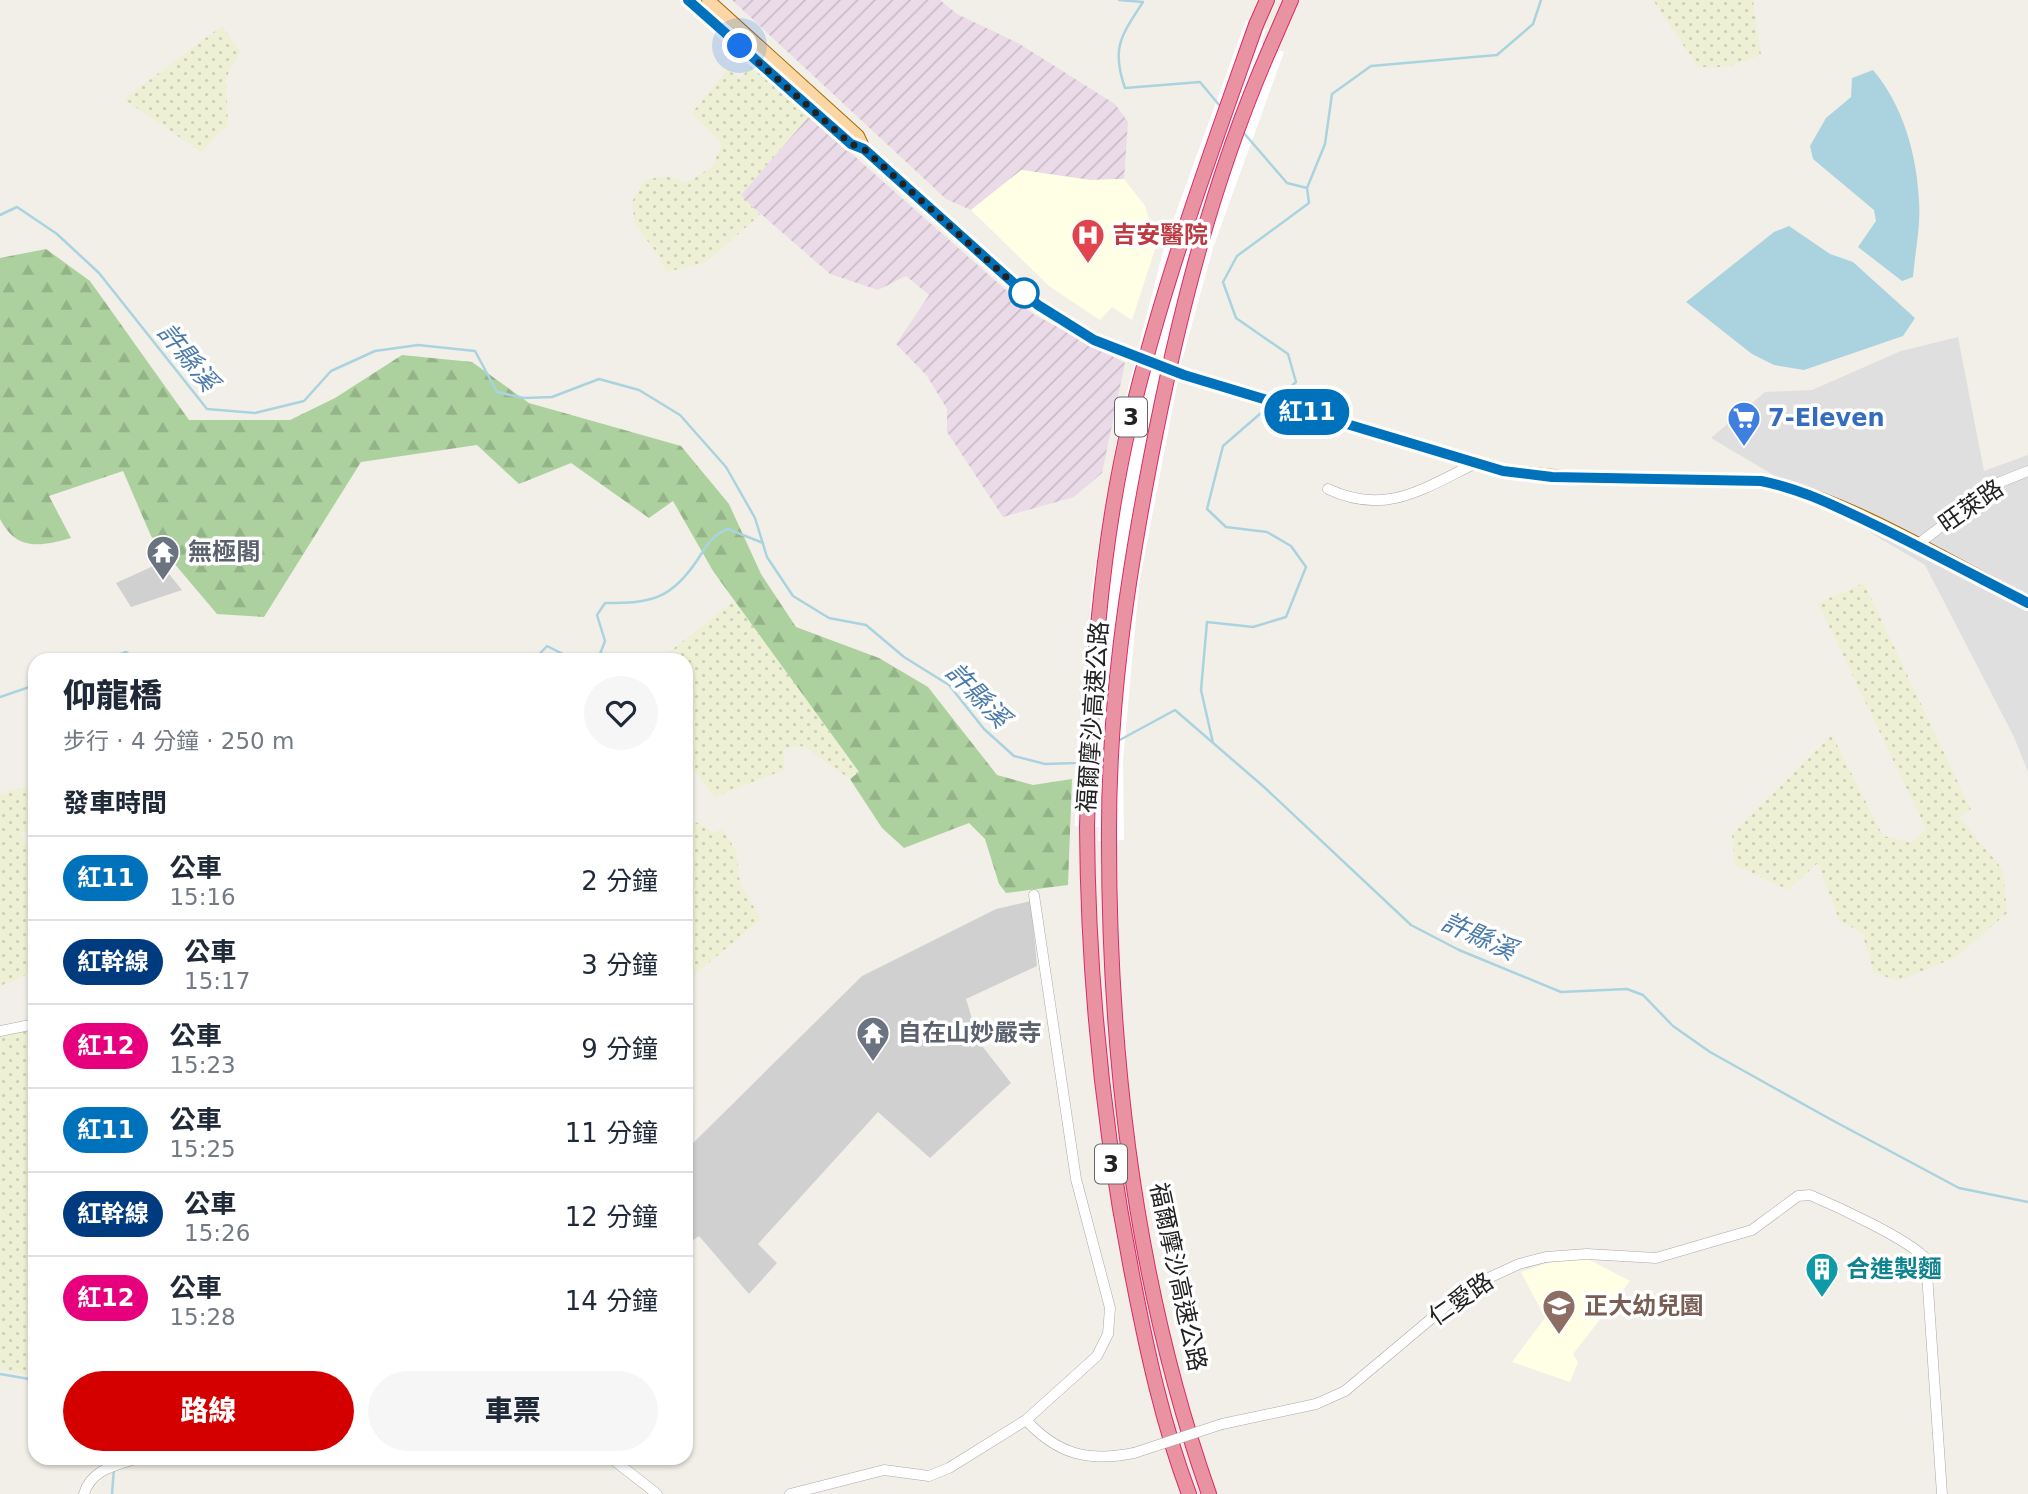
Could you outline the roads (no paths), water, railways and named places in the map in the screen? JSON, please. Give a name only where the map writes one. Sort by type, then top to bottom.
[{"type":"highway","name":"福爾摩沙高速公路","points":[[1189,1494],[1146,1343],[1112,1172],[1092,1000],[1087,827],[1101,589],[1130,419],[1178,243],[1267,0]]},
{"type":"highway","name":"福爾摩沙高速公路","points":[[1209,1494],[1196,1457],[1155,1297],[1122,1107],[1109,942],[1109,758],[1126,586],[1170,359],[1201,238],[1252,89],[1291,0]]},
{"type":"main road","points":[[688,0],[851,144],[864,149],[1054,317],[1094,340],[1210,383],[1474,464],[1552,477],[1761,481],[1813,495],[2028,603]]},
{"type":"main road","points":[[708,0],[858,135],[864,149]]},
{"type":"street","points":[[1328,489],[1350,499],[1381,501],[1408,497],[1474,464]]},
{"type":"street","name":"旺萊路","points":[[1917,545],[1998,483],[2028,471]]},
{"type":"street","points":[[790,1494],[884,1470],[929,1476],[949,1468],[1026,1420],[1097,1356],[1108,1334],[1110,1308],[1076,1179],[1034,895]]},
{"type":"street","points":[[0,1031],[28,1025]]},
{"type":"street","name":"仁愛路","points":[[1026,1420],[1040,1435],[1079,1455],[1106,1459],[1134,1453],[1222,1424],[1316,1404],[1345,1391],[1459,1295],[1519,1264],[1546,1257],[1587,1254],[1656,1258],[1752,1230],[1798,1196],[1810,1195],[1919,1250],[1926,1259],[1942,1494]]},
{"type":"street","points":[[84,1494],[99,1474],[111,1465]]},
{"type":"street","points":[[620,1465],[657,1494]]},
{"type":"water","points":[[1873,70],[1893,99],[1900,115],[1918,184],[1919,220],[1913,277],[1902,281],[1858,247],[1876,221],[1874,210],[1813,159],[1810,146],[1826,118],[1851,97],[1852,78]]},
{"type":"water","points":[[1789,226],[1830,254],[1853,262],[1915,318],[1903,336],[1804,370],[1774,365],[1752,354],[1686,302],[1774,232]]},
{"type":"waterway","points":[[1119,0],[1143,2],[1120,43],[1119,62],[1125,88],[1200,82],[1220,106]]},
{"type":"waterway","points":[[1307,188],[1325,144],[1332,94],[1371,66],[1497,55],[1533,24],[1541,0]]},
{"type":"waterway","points":[[1243,132],[1287,183],[1307,188],[1309,203],[1237,256],[1223,282],[1236,318],[1288,354],[1296,382],[1277,399]]},
{"type":"waterway","name":"許縣溪","points":[[0,215],[17,207],[57,234],[99,273],[207,409],[255,413],[304,401],[331,371],[375,351],[418,345],[475,351],[497,392],[524,398],[552,397],[599,379],[639,390],[680,415],[726,467],[755,518],[767,557],[793,596],[829,618],[866,625],[904,657],[949,685],[984,729],[1014,756],[1045,764],[1077,763],[1086,758]]},
{"type":"waterway","points":[[1213,743],[1201,690],[1207,622],[1253,627],[1286,617],[1306,567],[1291,546],[1267,532],[1226,527],[1207,509],[1223,446],[1269,406]]},
{"type":"waterway","points":[[600,653],[605,641],[597,615],[605,603],[648,600],[669,591],[688,573],[710,541],[722,531],[728,529],[763,543]]},
{"type":"waterway","points":[[540,653],[547,646],[561,653]]},
{"type":"waterway","points":[[123,653],[127,653]]},
{"type":"waterway","points":[[0,697],[28,687]]},
{"type":"waterway","name":"許縣溪","points":[[1116,742],[1175,710],[1264,787],[1411,925],[1459,950],[1561,992],[1627,989],[1643,995],[1673,1026],[1710,1052],[1830,1119],[1959,1188],[2028,1202]]},
{"type":"waterway","name":"許縣溪","points":[[1095,754],[1107,747]]},
{"type":"waterway","points":[[0,1374],[28,1379]]},
{"type":"waterway","points":[[112,1494],[114,1468]]},
{"type":"place","name":"吉安醫院","points":[[1088,265]]},
{"type":"place","name":"7-Eleven","points":[[1744,448]]},
{"type":"place","name":"無極閣","points":[[163,582]]},
{"type":"place","name":"自在山妙嚴寺","points":[[873,1063]]},
{"type":"place","name":"合進製麵","points":[[1822,1299]]},
{"type":"place","name":"正大幼兒園","points":[[1559,1336]]}]
